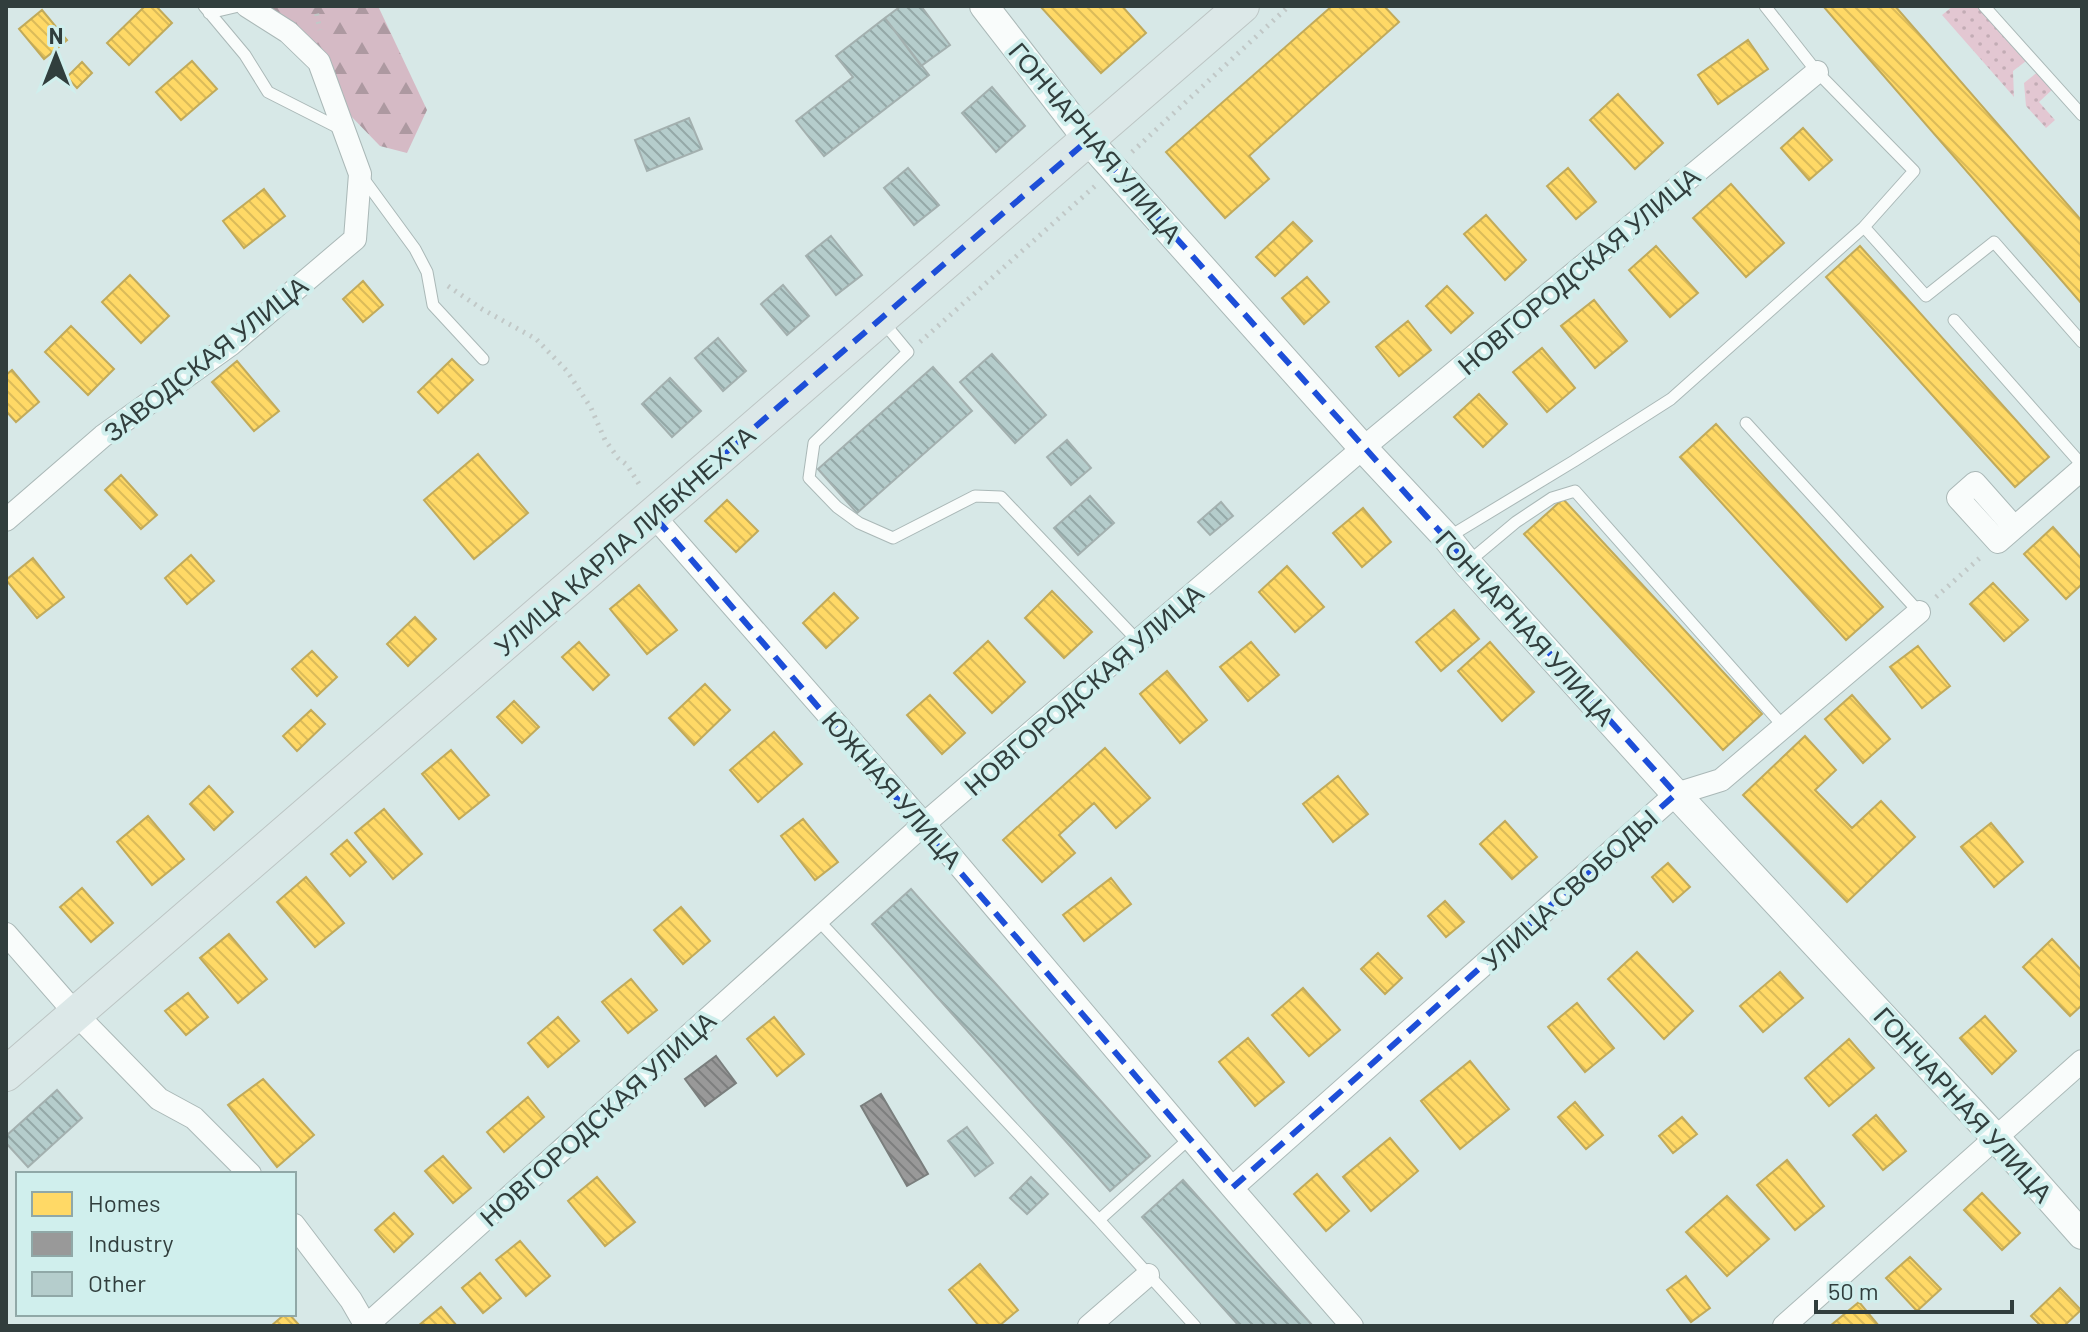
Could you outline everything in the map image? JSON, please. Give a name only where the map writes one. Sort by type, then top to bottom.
[{"type":"main road","name":"УЛИЦА КАРЛА ЛИБКНЕХТА","points":[[6,1074],[1242,6]]},
{"type":"street","points":[[247,6],[288,32],[319,62],[360,174]]},
{"type":"street","name":"ГОНЧАРНАЯ УЛИЦА","points":[[984,6],[1088,140],[1363,448],[2082,1235]]},
{"type":"street","name":"НОВГОРОДСКАЯ УЛИЦА","points":[[366,1326],[924,824],[1363,448],[1817,72]]},
{"type":"street","name":"ЗАВОДСКАЯ УЛИЦА","points":[[6,520],[103,436],[230,345],[355,239],[360,174]]},
{"type":"street","points":[[2006,534],[2082,467]]},
{"type":"street","name":"ЮЖНАЯ УЛИЦА","points":[[653,515],[924,824],[1352,1326]]},
{"type":"street","name":"УЛИЦА СВОБОДЫ","points":[[1232,1188],[1676,794],[1721,780],[1919,612]]},
{"type":"street","points":[[6,934],[76,1014],[159,1099],[194,1118],[248,1172]]},
{"type":"street","points":[[1784,1326],[2082,1061]]},
{"type":"street","points":[[296,1228],[351,1300],[366,1326]]},
{"type":"street","points":[[1089,1326],[1148,1275]]},
{"type":"lane","points":[[206,9],[239,6]]},
{"type":"lane","points":[[1447,538],[1671,399],[1864,227],[1914,171],[1817,72],[1765,6]]},
{"type":"lane","points":[[1984,6],[2082,115]]},
{"type":"lane","points":[[206,9],[245,55],[268,92],[345,131]]},
{"type":"lane","points":[[360,174],[415,249],[427,272],[433,305],[483,359]]},
{"type":"lane","points":[[1864,227],[1926,296],[1994,242],[2082,342]]},
{"type":"lane","points":[[881,319],[908,352],[814,443],[809,478],[837,507],[859,523],[893,538],[975,496],[1001,497],[1138,641]]},
{"type":"lane","points":[[1954,320],[2082,467]]},
{"type":"lane","points":[[1746,423],[1919,612]]},
{"type":"lane","points":[[1467,563],[1516,522],[1552,498],[1575,491],[1784,727]]},
{"type":"lane","points":[[818,920],[1195,1326]]},
{"type":"lane","points":[[1099,1220],[1190,1138]]},
{"type":"path","points":[[427,272],[482,309],[536,339],[567,371],[591,408],[605,440],[627,465],[653,515]]},
{"type":"path","points":[[1919,612],[2006,534]]},
{"type":"highlighted area","points":[[1088,140],[1676,794],[1232,1188],[653,515]]},
{"type":"shaded area","points":[[1953,6],[1985,6],[2030,58],[2013,71],[2014,97],[1942,15]]},
{"type":"shaded area","points":[[2040,70],[2055,87],[2039,102],[2055,120],[2046,128],[2026,106],[2024,83]]},
{"type":"green space","points":[[259,6],[378,6],[427,110],[407,153],[380,146],[346,111]]},
{"type":"building: Homes","points":[[145,6],[156,6],[172,23],[129,65],[107,43]]},
{"type":"building: Homes","points":[[1040,6],[1122,6],[1146,33],[1101,73]]},
{"type":"building: Homes","points":[[1332,6],[1384,6],[1399,22],[1249,156],[1269,179],[1225,218],[1166,152]]},
{"type":"building: Homes","points":[[1823,6],[1895,6],[2082,221],[2082,304]]},
{"type":"building: Homes","points":[[42,10],[67,40],[44,59],[19,29]]},
{"type":"building: Homes","points":[[1748,40],[1768,69],[1718,104],[1698,75]]},
{"type":"building: Homes","points":[[192,61],[217,89],[181,120],[156,92]]},
{"type":"building: Homes","points":[[82,62],[92,73],[77,88],[67,77]]},
{"type":"building: Homes","points":[[1618,94],[1663,143],[1635,169],[1590,120]]},
{"type":"building: Homes","points":[[1803,128],[1832,160],[1809,180],[1781,148]]},
{"type":"building: Homes","points":[[1568,168],[1596,202],[1576,219],[1547,186]]},
{"type":"building: Homes","points":[[1731,184],[1784,243],[1746,277],[1693,218]]},
{"type":"building: Homes","points":[[264,189],[285,216],[244,248],[223,221]]},
{"type":"building: Homes","points":[[1486,215],[1526,260],[1505,280],[1464,234]]},
{"type":"building: Homes","points":[[1293,222],[1312,241],[1275,276],[1256,257]]},
{"type":"building: Homes","points":[[1656,246],[1698,293],[1670,317],[1629,270]]},
{"type":"building: Homes","points":[[1860,246],[2049,457],[2015,487],[1826,277]]},
{"type":"building: Homes","points":[[130,275],[169,316],[141,343],[102,302]]},
{"type":"building: Homes","points":[[1307,277],[1329,302],[1304,324],[1282,298]]},
{"type":"building: Homes","points":[[363,281],[383,305],[363,322],[343,299]]},
{"type":"building: Homes","points":[[1447,286],[1473,313],[1451,333],[1426,306]]},
{"type":"building: Homes","points":[[1594,300],[1627,341],[1595,368],[1561,326]]},
{"type":"building: Homes","points":[[1408,321],[1431,350],[1399,376],[1376,347]]},
{"type":"building: Homes","points":[[71,326],[114,369],[88,395],[45,352]]},
{"type":"building: Homes","points":[[1542,348],[1575,388],[1547,412],[1513,372]]},
{"type":"building: Homes","points":[[452,359],[473,380],[438,413],[418,392]]},
{"type":"building: Homes","points":[[237,361],[279,411],[254,431],[212,382]]},
{"type":"building: Homes","points":[[12,370],[39,402],[16,422],[6,411],[6,375]]},
{"type":"building: Homes","points":[[1479,394],[1507,424],[1483,447],[1454,417]]},
{"type":"building: Homes","points":[[1716,424],[1883,607],[1846,640],[1680,457]]},
{"type":"building: Homes","points":[[478,454],[528,513],[474,559],[424,500]]},
{"type":"building: Homes","points":[[121,475],[157,515],[141,529],[105,490]]},
{"type":"building: Homes","points":[[1563,499],[1762,714],[1723,750],[1524,534]]},
{"type":"building: Homes","points":[[727,500],[758,531],[736,552],[705,521]]},
{"type":"building: Homes","points":[[1363,508],[1391,542],[1362,567],[1333,533]]},
{"type":"building: Homes","points":[[2053,527],[2082,559],[2082,584],[2066,599],[2024,554]]},
{"type":"building: Homes","points":[[191,555],[214,581],[187,604],[165,578]]},
{"type":"building: Homes","points":[[33,558],[64,597],[37,618],[6,580]]},
{"type":"building: Homes","points":[[1287,566],[1324,607],[1295,632],[1259,592]]},
{"type":"building: Homes","points":[[1993,583],[2028,620],[2004,641],[1970,604]]},
{"type":"building: Homes","points":[[639,585],[677,630],[647,654],[610,609]]},
{"type":"building: Homes","points":[[1052,591],[1092,632],[1064,658],[1025,618]]},
{"type":"building: Homes","points":[[834,593],[858,618],[826,648],[803,623]]},
{"type":"building: Homes","points":[[1454,610],[1479,639],[1441,671],[1416,642]]},
{"type":"building: Homes","points":[[415,617],[436,639],[408,666],[387,644]]},
{"type":"building: Homes","points":[[988,641],[1025,682],[992,713],[954,673]]},
{"type":"building: Homes","points":[[579,642],[609,675],[593,690],[562,657]]},
{"type":"building: Homes","points":[[1251,642],[1279,675],[1248,701],[1220,667]]},
{"type":"building: Homes","points":[[1490,642],[1534,692],[1502,721],[1458,671]]},
{"type":"building: Homes","points":[[1918,646],[1950,686],[1922,708],[1890,667]]},
{"type":"building: Homes","points":[[312,651],[337,677],[317,696],[292,669]]},
{"type":"building: Homes","points":[[1167,671],[1207,720],[1180,743],[1140,694]]},
{"type":"building: Homes","points":[[705,684],[730,710],[694,745],[669,718]]},
{"type":"building: Homes","points":[[930,695],[965,733],[942,754],[907,715]]},
{"type":"building: Homes","points":[[1852,695],[1890,739],[1863,763],[1825,719]]},
{"type":"building: Homes","points":[[514,701],[539,727],[522,743],[497,717]]},
{"type":"building: Homes","points":[[311,710],[325,724],[297,751],[283,736]]},
{"type":"building: Homes","points":[[774,732],[802,764],[758,802],[730,770]]},
{"type":"building: Homes","points":[[1805,736],[1836,770],[1815,790],[1852,828],[1881,801],[1915,837],[1847,902],[1743,795]]},
{"type":"building: Homes","points":[[1105,748],[1150,798],[1116,828],[1094,803],[1059,835],[1075,853],[1042,882],[1003,840]]},
{"type":"building: Homes","points":[[451,750],[489,795],[459,819],[422,774]]},
{"type":"building: Homes","points":[[1338,776],[1368,814],[1333,842],[1303,804]]},
{"type":"building: Homes","points":[[209,786],[233,812],[214,830],[190,804]]},
{"type":"building: Homes","points":[[384,809],[422,854],[393,879],[355,833]]},
{"type":"building: Homes","points":[[148,816],[184,859],[152,885],[117,842]]},
{"type":"building: Homes","points":[[803,819],[838,862],[815,880],[781,836]]},
{"type":"building: Homes","points":[[1505,821],[1537,857],[1512,879],[1480,844]]},
{"type":"building: Homes","points":[[1991,823],[2023,862],[1994,887],[1961,847]]},
{"type":"building: Homes","points":[[347,840],[366,862],[350,876],[331,854]]},
{"type":"building: Homes","points":[[1668,863],[1690,887],[1673,902],[1652,877]]},
{"type":"building: Homes","points":[[306,877],[344,923],[315,947],[277,902]]},
{"type":"building: Homes","points":[[1111,878],[1131,904],[1084,941],[1063,915]]},
{"type":"building: Homes","points":[[82,888],[113,923],[91,942],[60,907]]},
{"type":"building: Homes","points":[[1445,901],[1464,922],[1446,937],[1428,916]]},
{"type":"building: Homes","points":[[681,907],[710,941],[683,964],[654,930]]},
{"type":"building: Homes","points":[[229,934],[267,979],[238,1003],[200,958]]},
{"type":"building: Homes","points":[[2052,939],[2082,971],[2082,1005],[2070,1016],[2023,967]]},
{"type":"building: Homes","points":[[1637,952],[1693,1011],[1664,1039],[1608,979]]},
{"type":"building: Homes","points":[[1378,953],[1402,978],[1385,994],[1361,969]]},
{"type":"building: Homes","points":[[1780,972],[1803,998],[1763,1032],[1740,1006]]},
{"type":"building: Homes","points":[[631,979],[657,1010],[628,1033],[602,1002]]},
{"type":"building: Homes","points":[[1303,988],[1340,1030],[1309,1056],[1272,1015]]},
{"type":"building: Homes","points":[[188,993],[208,1017],[186,1035],[165,1011]]},
{"type":"building: Homes","points":[[1577,1003],[1614,1048],[1585,1072],[1548,1027]]},
{"type":"building: Homes","points":[[1985,1016],[2016,1051],[1992,1074],[1960,1038]]},
{"type":"building: Homes","points":[[558,1017],[579,1041],[548,1067],[528,1043]]},
{"type":"building: Homes","points":[[774,1017],[804,1054],[777,1076],[747,1039]]},
{"type":"building: Homes","points":[[1248,1038],[1284,1082],[1255,1106],[1219,1062]]},
{"type":"building: Homes","points":[[1849,1039],[1874,1068],[1829,1106],[1805,1078]]},
{"type":"building: Homes","points":[[1470,1061],[1509,1109],[1460,1149],[1421,1101]]},
{"type":"building: Homes","points":[[263,1079],[314,1135],[277,1167],[228,1105]]},
{"type":"building: Homes","points":[[528,1097],[544,1117],[504,1152],[487,1132]]},
{"type":"building: Homes","points":[[1575,1102],[1603,1135],[1586,1149],[1558,1117]]},
{"type":"building: Homes","points":[[1876,1115],[1906,1151],[1883,1170],[1853,1135]]},
{"type":"building: Homes","points":[[1682,1117],[1697,1134],[1673,1153],[1659,1136]]},
{"type":"building: Homes","points":[[1390,1138],[1418,1171],[1371,1211],[1343,1177]]},
{"type":"building: Homes","points":[[443,1156],[471,1188],[453,1203],[425,1171]]},
{"type":"building: Homes","points":[[1787,1160],[1824,1206],[1795,1230],[1757,1185]]},
{"type":"building: Homes","points":[[1317,1174],[1349,1211],[1326,1231],[1294,1194]]},
{"type":"building: Homes","points":[[597,1177],[635,1222],[605,1246],[568,1201]]},
{"type":"building: Homes","points":[[1982,1193],[2020,1233],[2002,1250],[1964,1210]]},
{"type":"building: Homes","points":[[1727,1196],[1769,1239],[1727,1276],[1686,1232]]},
{"type":"building: Homes","points":[[394,1213],[413,1234],[394,1252],[375,1230]]},
{"type":"building: Homes","points":[[520,1241],[550,1276],[526,1296],[496,1260]]},
{"type":"building: Homes","points":[[1910,1257],[1941,1289],[1917,1311],[1886,1278]]},
{"type":"building: Homes","points":[[980,1264],[1018,1310],[999,1326],[979,1326],[949,1290]]},
{"type":"building: Homes","points":[[480,1273],[501,1298],[483,1313],[462,1288]]},
{"type":"building: Homes","points":[[1686,1276],[1710,1308],[1691,1322],[1667,1290]]},
{"type":"building: Homes","points":[[2060,1288],[2081,1310],[2064,1326],[2041,1326],[2031,1316]]},
{"type":"building: Homes","points":[[1859,1302],[1879,1326],[1830,1326]]},
{"type":"building: Homes","points":[[441,1307],[457,1326],[418,1326]]},
{"type":"building: Homes","points":[[283,1316],[291,1316],[300,1326],[271,1326]]},
{"type":"building: Industry","points":[[716,1056],[736,1083],[705,1106],[685,1079]]},
{"type":"building: Industry","points":[[881,1094],[928,1174],[907,1186],[861,1106]]},
{"type":"building: Other","points":[[901,6],[921,6],[950,45],[921,66],[885,18]]},
{"type":"building: Other","points":[[885,18],[929,75],[824,156],[796,121],[853,77],[836,56]]},
{"type":"building: Other","points":[[992,87],[1025,126],[996,152],[962,113]]},
{"type":"building: Other","points":[[689,118],[702,149],[647,171],[635,140]]},
{"type":"building: Other","points":[[908,168],[939,205],[914,225],[884,188]]},
{"type":"building: Other","points":[[831,236],[862,275],[836,295],[806,256]]},
{"type":"building: Other","points":[[783,285],[809,316],[787,335],[761,304]]},
{"type":"building: Other","points":[[718,338],[746,371],[723,391],[695,358]]},
{"type":"building: Other","points":[[992,354],[1046,415],[1015,443],[960,382]]},
{"type":"building: Other","points":[[933,367],[972,411],[857,513],[818,469]]},
{"type":"building: Other","points":[[670,378],[701,411],[672,437],[642,404]]},
{"type":"building: Other","points":[[1067,440],[1091,468],[1071,485],[1047,457]]},
{"type":"building: Other","points":[[1090,496],[1114,523],[1078,555],[1054,528]]},
{"type":"building: Other","points":[[1221,502],[1233,516],[1210,535],[1198,522]]},
{"type":"building: Other","points":[[911,889],[1150,1156],[1110,1191],[872,924]]},
{"type":"building: Other","points":[[57,1090],[82,1118],[28,1167],[6,1143],[6,1136]]},
{"type":"building: Other","points":[[967,1127],[993,1163],[975,1176],[948,1141]]},
{"type":"building: Other","points":[[1031,1177],[1048,1194],[1027,1214],[1010,1198]]},
{"type":"building: Other","points":[[1183,1180],[1313,1326],[1239,1326],[1142,1217]]}]
